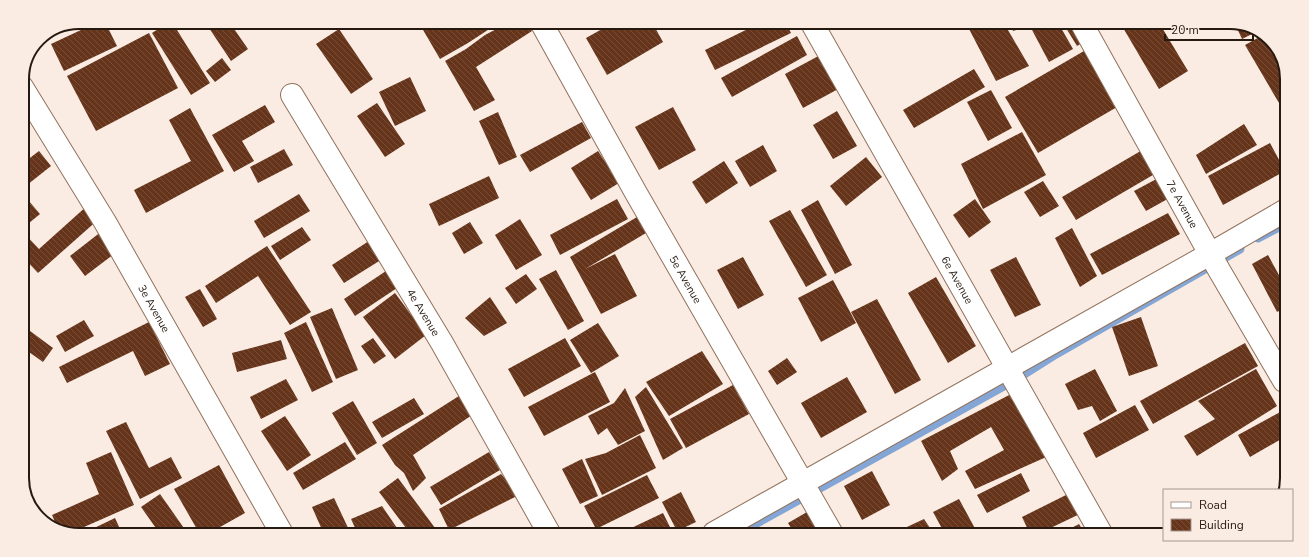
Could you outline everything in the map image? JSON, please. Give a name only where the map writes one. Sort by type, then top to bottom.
[{"type":"street","name":"5e Avenue","points":[[545,29],[636,193],[829,528]]},
{"type":"street","name":"6e Avenue","points":[[815,29],[1099,528]]},
{"type":"street","name":"7e Avenue","points":[[1085,29],[1214,261],[1280,374]]},
{"type":"street","name":"4e Avenue","points":[[292,95],[442,343],[547,528]]},
{"type":"street","name":"3e Avenue","points":[[29,99],[109,229],[279,528]]},
{"type":"street","points":[[725,528],[808,490],[1214,261],[1280,214]]},
{"type":"building","points":[[83,29],[108,29],[117,46],[64,71],[51,44]]},
{"type":"building","points":[[158,29],[176,29],[210,83],[191,95],[152,33]]},
{"type":"building","points":[[210,29],[234,29],[248,49],[231,61]]},
{"type":"building","points":[[339,29],[373,79],[351,94],[316,44]]},
{"type":"building","points":[[422,29],[489,29],[468,43],[440,59]]},
{"type":"building","points":[[496,29],[531,29],[532,31],[476,67],[495,100],[474,111],[445,61],[466,49],[485,35]]},
{"type":"building","points":[[602,29],[656,29],[663,42],[607,75],[586,38]]},
{"type":"building","points":[[748,29],[789,29],[791,33],[715,70],[705,50]]},
{"type":"building","points":[[969,29],[1007,29],[1029,66],[996,81]]},
{"type":"building","points":[[1062,29],[1073,49],[1049,62],[1032,30]]},
{"type":"building","points":[[1067,29],[1083,29],[1089,39],[1077,46]]},
{"type":"building","points":[[1124,29],[1163,29],[1188,71],[1159,89]]},
{"type":"building","points":[[1238,30],[1252,34],[1242,39]]},
{"type":"building","points":[[149,33],[178,88],[96,131],[67,76]]},
{"type":"building","points":[[797,36],[807,55],[732,97],[721,78]]},
{"type":"building","points":[[1258,38],[1270,49],[1276,60],[1280,76],[1280,102],[1279,103],[1245,45]]},
{"type":"building","points":[[1084,51],[1117,107],[1038,153],[1005,97]]},
{"type":"building","points":[[824,53],[842,87],[803,108],[785,74]]},
{"type":"building","points":[[222,58],[231,70],[215,82],[206,71]]},
{"type":"building","points":[[974,69],[985,87],[914,128],[903,110]]},
{"type":"building","points":[[410,77],[426,111],[395,126],[379,92]]},
{"type":"building","points":[[991,90],[1012,128],[988,141],[967,102]]},
{"type":"building","points":[[377,103],[405,144],[385,157],[357,116]]},
{"type":"building","points":[[265,105],[275,122],[242,141],[254,161],[234,172],[212,135]]},
{"type":"building","points":[[673,107],[696,150],[659,170],[635,127]]},
{"type":"building","points":[[190,108],[224,171],[146,213],[134,190],[191,161],[169,120]]},
{"type":"building","points":[[837,111],[857,146],[833,159],[813,125]]},
{"type":"building","points":[[498,112],[517,157],[499,165],[479,121]]},
{"type":"building","points":[[582,122],[591,138],[530,172],[520,155]]},
{"type":"building","points":[[1244,124],[1257,145],[1206,174],[1196,155]]},
{"type":"building","points":[[1022,132],[1046,175],[983,209],[961,164]]},
{"type":"building","points":[[1270,143],[1280,162],[1280,174],[1223,205],[1208,176]]},
{"type":"building","points":[[763,145],[777,171],[750,187],[735,161]]},
{"type":"building","points":[[284,149],[293,165],[258,183],[250,167]]},
{"type":"building","points":[[1144,149],[1158,172],[1076,220],[1062,197]]},
{"type":"building","points":[[39,151],[51,166],[29,183],[29,159]]},
{"type":"building","points":[[598,151],[619,183],[591,200],[571,168]]},
{"type":"building","points":[[866,157],[882,177],[846,206],[830,186]]},
{"type":"building","points":[[724,161],[738,183],[706,204],[692,182]]},
{"type":"building","points":[[489,176],[499,198],[439,226],[429,204]]},
{"type":"building","points":[[1162,176],[1173,196],[1146,211],[1134,191]]},
{"type":"building","points":[[1043,181],[1059,206],[1040,217],[1024,192]]},
{"type":"building","points":[[299,194],[310,211],[264,238],[254,221]]},
{"type":"building","points":[[617,199],[628,219],[560,255],[550,235]]},
{"type":"building","points":[[975,199],[991,222],[969,238],[953,215]]},
{"type":"building","points":[[818,200],[852,265],[835,274],[801,210]]},
{"type":"building","points":[[29,201],[40,214],[29,223]]},
{"type":"building","points":[[88,205],[100,218],[38,273],[29,263],[29,238],[39,249]]},
{"type":"building","points":[[790,210],[827,275],[806,287],[769,221]]},
{"type":"building","points":[[1168,213],[1180,234],[1102,275],[1090,254]]},
{"type":"building","points":[[637,217],[646,233],[585,269],[615,254],[637,296],[601,314],[570,257]]},
{"type":"building","points":[[520,219],[542,255],[516,270],[495,235]]},
{"type":"building","points":[[470,222],[483,243],[464,254],[452,233]]},
{"type":"building","points":[[302,227],[311,240],[280,260],[271,246]]},
{"type":"building","points":[[1072,228],[1097,276],[1080,287],[1055,238]]},
{"type":"building","points":[[102,231],[118,251],[85,276],[70,256]]},
{"type":"building","points":[[372,239],[384,258],[344,283],[332,265]]},
{"type":"building","points":[[267,246],[311,312],[290,325],[258,276],[216,303],[205,286]]},
{"type":"building","points":[[1268,255],[1280,277],[1280,310],[1277,312],[1252,264]]},
{"type":"building","points":[[743,257],[764,295],[738,309],[717,270]]},
{"type":"building","points":[[1016,257],[1041,305],[1015,317],[990,270]]},
{"type":"building","points":[[556,270],[584,321],[568,330],[539,279]]},
{"type":"building","points":[[386,271],[397,288],[355,316],[344,299]]},
{"type":"building","points":[[526,274],[537,289],[516,304],[505,288]]},
{"type":"building","points":[[936,277],[976,346],[948,363],[908,293]]},
{"type":"building","points":[[833,280],[856,323],[821,342],[798,298]]},
{"type":"building","points":[[200,289],[217,319],[203,327],[185,297]]},
{"type":"building","points":[[395,293],[426,335],[395,359],[363,317]]},
{"type":"building","points":[[490,297],[507,323],[484,336],[465,318]]},
{"type":"building","points":[[877,299],[921,380],[895,394],[851,312]]},
{"type":"building","points":[[332,308],[358,370],[336,379],[310,317]]},
{"type":"building","points":[[1141,317],[1158,366],[1129,376],[1112,327]]},
{"type":"building","points":[[84,320],[94,336],[65,352],[56,336]]},
{"type":"building","points":[[149,322],[170,364],[145,376],[133,351],[67,383],[59,367]]},
{"type":"building","points":[[306,322],[333,382],[312,392],[284,333]]},
{"type":"building","points":[[598,323],[619,356],[591,373],[570,340]]},
{"type":"building","points":[[29,330],[53,348],[43,362],[29,352]]},
{"type":"building","points":[[373,338],[386,356],[374,364],[361,346]]},
{"type":"building","points":[[565,338],[581,366],[524,397],[508,369]]},
{"type":"building","points":[[281,340],[287,359],[237,372],[232,353]]},
{"type":"building","points":[[1245,343],[1258,366],[1153,424],[1140,401]]},
{"type":"building","points":[[702,351],[723,384],[669,416],[646,382]]},
{"type":"building","points":[[787,358],[797,372],[777,385],[768,371]]},
{"type":"building","points":[[1095,369],[1117,411],[1100,421],[1092,406],[1078,410],[1065,384]]},
{"type":"building","points":[[1256,369],[1277,406],[1197,456],[1184,436],[1215,419],[1198,401]]},
{"type":"building","points":[[595,372],[610,402],[544,436],[528,407]]},
{"type":"building","points":[[847,377],[867,412],[821,438],[801,403]]},
{"type":"building","points":[[286,379],[298,400],[261,419],[250,397]]},
{"type":"building","points":[[733,385],[749,414],[686,448],[670,419]]},
{"type":"building","points":[[646,387],[683,448],[663,460],[635,397]]},
{"type":"building","points":[[625,388],[645,431],[618,445],[607,428],[598,435],[588,416],[614,403]]},
{"type":"building","points":[[1013,393],[1053,454],[975,489],[965,471],[1004,450],[991,427],[950,451],[958,469],[942,481],[921,441]]},
{"type":"building","points":[[462,394],[475,413],[413,455],[426,478],[413,491],[404,473],[395,465],[382,445]]},
{"type":"building","points":[[414,398],[424,414],[382,438],[372,422]]},
{"type":"building","points":[[353,401],[377,443],[357,455],[332,413]]},
{"type":"building","points":[[1135,405],[1149,430],[1096,458],[1083,433]]},
{"type":"building","points":[[1280,412],[1280,440],[1250,457],[1238,435]]},
{"type":"building","points":[[285,416],[311,455],[287,471],[261,431]]},
{"type":"building","points":[[126,422],[149,468],[171,457],[182,478],[140,499],[106,431]]},
{"type":"building","points":[[640,435],[656,468],[602,495],[585,459],[606,453]]},
{"type":"building","points":[[345,442],[356,459],[303,490],[293,473]]},
{"type":"building","points":[[111,452],[134,505],[82,528],[69,527],[60,524],[55,521],[52,515],[99,494],[86,463]]},
{"type":"building","points":[[489,452],[500,470],[441,505],[430,487]]},
{"type":"building","points":[[582,459],[598,496],[580,504],[562,469]]},
{"type":"building","points":[[219,465],[245,513],[218,528],[196,528],[174,489]]},
{"type":"building","points":[[872,471],[890,505],[862,520],[844,486]]},
{"type":"building","points":[[1021,473],[1030,491],[987,513],[977,495]]},
{"type":"building","points":[[501,474],[519,495],[453,528],[448,528],[439,509]]},
{"type":"building","points":[[647,475],[659,498],[598,528],[595,528],[584,506]]},
{"type":"building","points":[[398,478],[435,528],[406,528],[379,492]]},
{"type":"building","points":[[1076,490],[1086,511],[1051,528],[1027,528],[1022,517]]},
{"type":"building","points":[[681,492],[696,522],[683,528],[675,528],[662,502]]},
{"type":"building","points":[[160,494],[184,528],[156,528],[141,507]]},
{"type":"building","points":[[334,498],[348,528],[321,528],[312,507]]},
{"type":"building","points":[[959,499],[975,528],[942,528],[933,512]]},
{"type":"building","points":[[382,506],[397,528],[355,528],[351,519]]},
{"type":"building","points":[[807,512],[816,528],[791,528],[788,523]]},
{"type":"building","points":[[663,513],[670,528],[631,528]]},
{"type":"building","points":[[115,518],[120,528],[94,528]]},
{"type":"building","points":[[924,519],[930,528],[905,528]]},
{"type":"building","points":[[1079,524],[1081,528],[1071,528]]},
{"type":"waterway","points":[[1258,238],[1280,227]]},
{"type":"waterway","points":[[748,528],[1018,378],[1056,354],[1240,249]]}]
